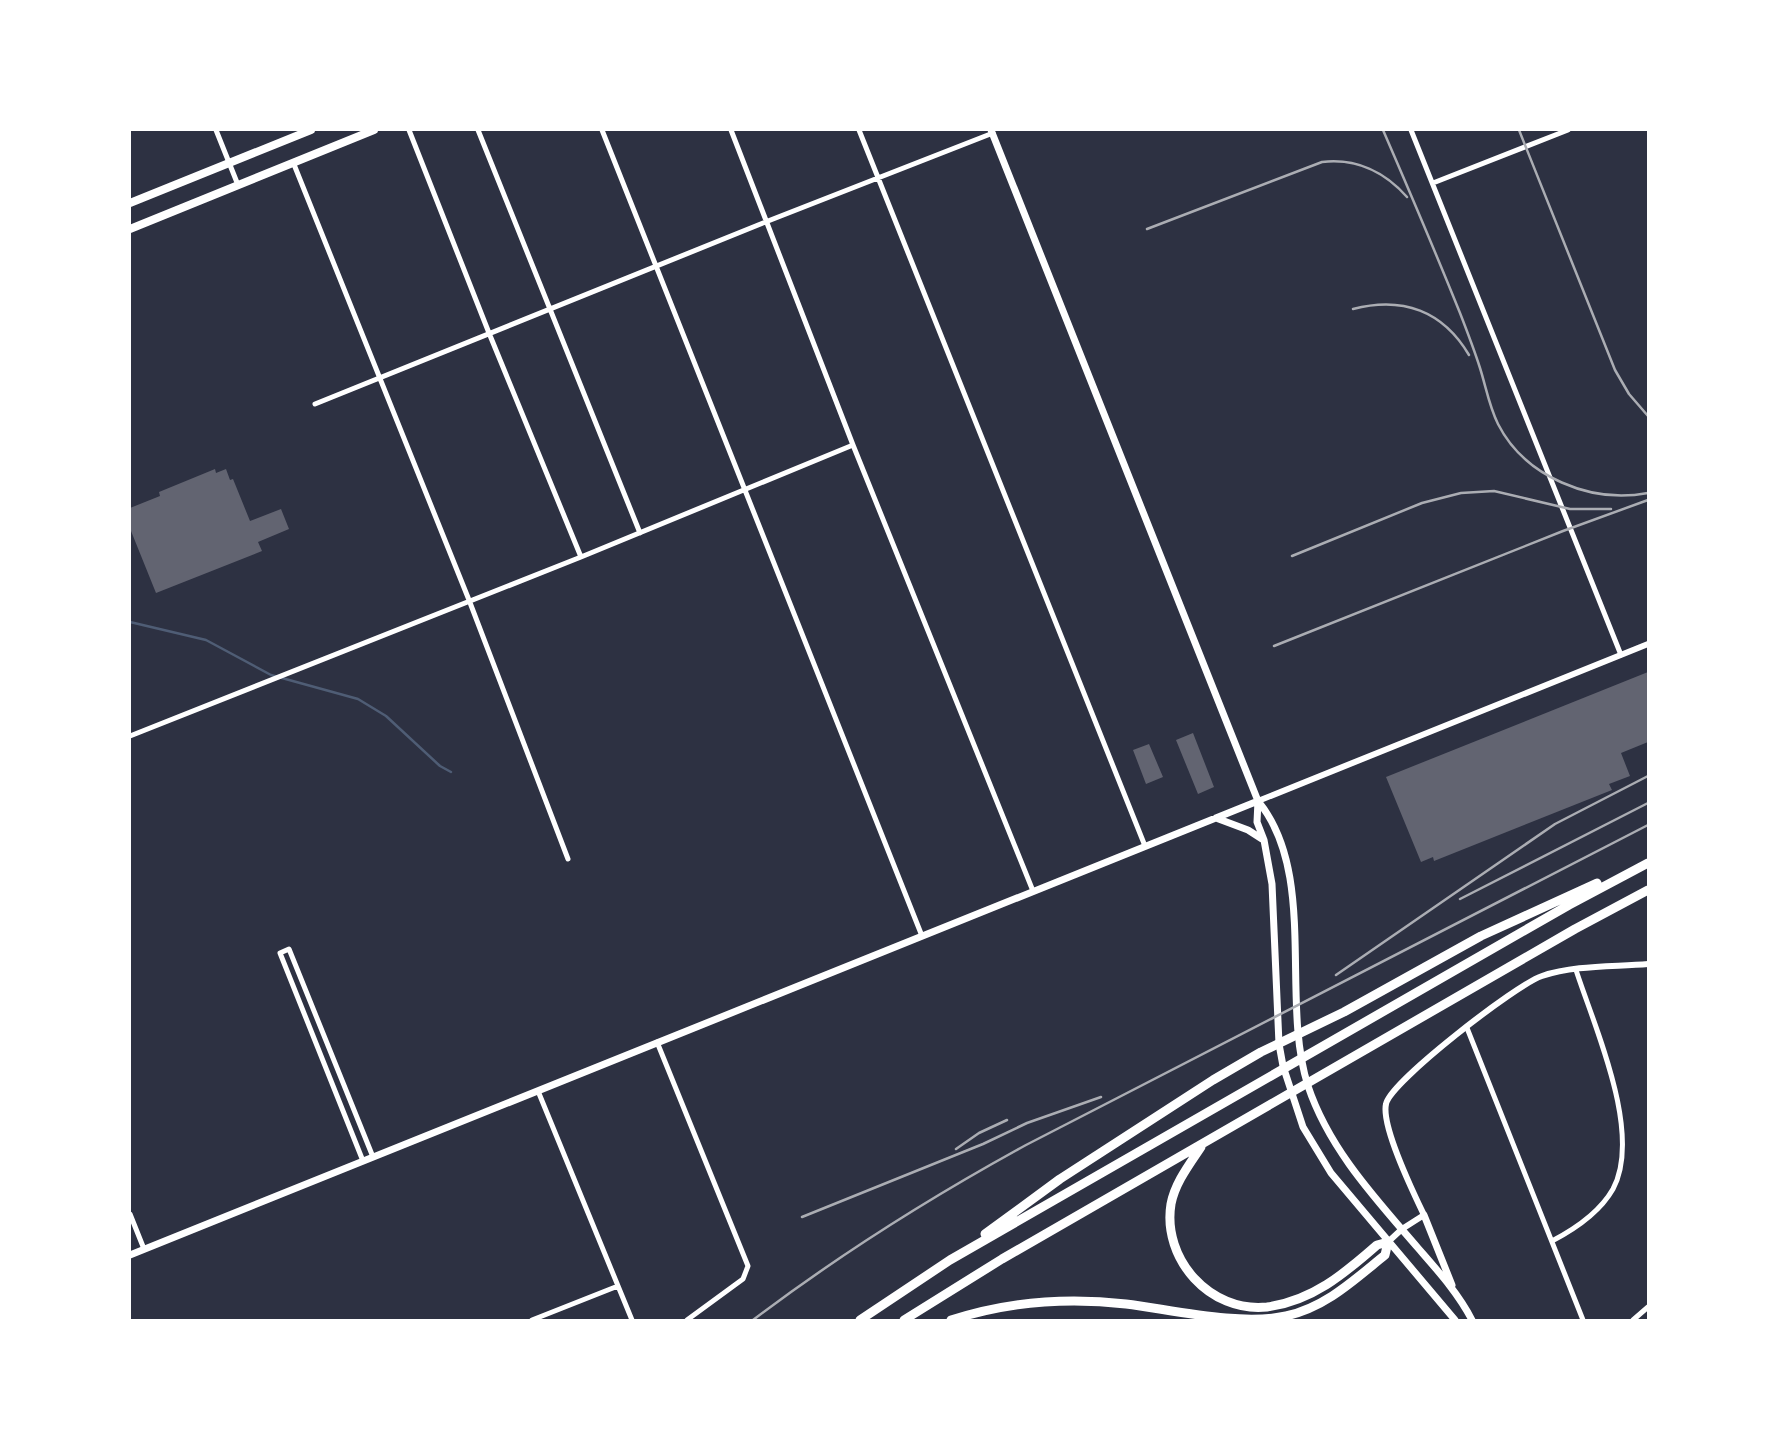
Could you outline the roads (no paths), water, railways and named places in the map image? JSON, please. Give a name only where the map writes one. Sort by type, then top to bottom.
[{"type":"highway","points":[[950,1260],[1648,862]]},
{"type":"highway","points":[[860,1321],[950,1260],[1071,1171],[1213,1080],[1344,1012],[1481,936],[1527,913],[1648,862]]},
{"type":"highway","points":[[904,1321],[1002,1259],[1575,929],[1648,890]]},
{"type":"highway","points":[[951,1321],[1011,1306],[1062,1301],[1100,1302],[1232,1318],[1285,1316],[1318,1305],[1337,1294],[1385,1255],[1388,1242],[1377,1245],[1326,1287],[1295,1300],[1264,1307],[1223,1300],[1201,1285],[1187,1270],[1177,1252],[1170,1229],[1174,1191],[1204,1143]]},
{"type":"main road","points":[[130,203],[311,130]]},
{"type":"main road","points":[[343,130],[347,141]]},
{"type":"main road","points":[[130,229],[374,130]]},
{"type":"main road","points":[[992,131],[1258,801],[1271,817],[1288,875],[1293,910],[1297,1012],[1309,1088],[1329,1136],[1345,1160],[1455,1292]]},
{"type":"main road","points":[[130,1255],[1258,801]]},
{"type":"main road","points":[[1258,801],[1257,822],[1264,840],[1274,903],[1279,1044],[1293,1102],[1313,1146],[1331,1174],[1455,1321]]},
{"type":"main road","points":[[1215,818],[1248,830],[1264,840]]},
{"type":"main road","points":[[1424,1215],[1455,1292],[1472,1321]]},
{"type":"street","points":[[216,130],[238,185]]},
{"type":"street","points":[[409,130],[581,557]]},
{"type":"street","points":[[478,130],[639,533]]},
{"type":"street","points":[[602,130],[922,936]]},
{"type":"street","points":[[731,130],[853,445],[1033,891]]},
{"type":"street","points":[[859,130],[1145,846]]},
{"type":"street","points":[[1411,130],[1621,655]]},
{"type":"street","points":[[1433,183],[1568,130]]},
{"type":"street","points":[[315,404],[992,131]]},
{"type":"street","points":[[293,162],[469,600],[568,859]]},
{"type":"street","points":[[130,736],[581,557],[853,445]]},
{"type":"street","points":[[1258,801],[1648,644]]},
{"type":"street","points":[[363,1161],[281,953],[289,949],[373,1157]]},
{"type":"street","points":[[1388,1242],[1424,1215],[1387,1124],[1386,1101],[1404,1080],[1467,1028],[1532,980],[1576,970],[1648,964]]},
{"type":"street","points":[[1552,1241],[1603,1203],[1616,1181],[1622,1156],[1621,1122],[1612,1079],[1576,970]]},
{"type":"street","points":[[1467,1028],[1583,1321]]},
{"type":"street","points":[[657,1042],[746,1261],[747,1271],[743,1279],[687,1321]]},
{"type":"street","points":[[537,1091],[632,1321]]},
{"type":"street","points":[[130,1214],[144,1249]]},
{"type":"street","points":[[532,1321],[618,1286]]},
{"type":"street","points":[[1633,1321],[1648,1307]]},
{"type":"waterway","points":[[130,622],[206,640],[271,675],[358,699],[386,716],[440,766],[451,772]]},
{"type":"railway","points":[[1383,130],[1460,313],[1495,417],[1510,443],[1542,472],[1583,490],[1604,494],[1648,493]]},
{"type":"railway","points":[[1519,130],[1615,370],[1629,394],[1648,416]]},
{"type":"railway","points":[[1147,229],[1322,162],[1347,162],[1369,169],[1389,180],[1407,197]]},
{"type":"railway","points":[[1353,309],[1389,305],[1420,311],[1447,327],[1469,355]]},
{"type":"railway","points":[[1292,556],[1422,503],[1461,493],[1494,491],[1570,509],[1611,509]]},
{"type":"railway","points":[[1274,646],[1648,500]]},
{"type":"railway","points":[[1336,975],[1555,824],[1648,776]]},
{"type":"railway","points":[[1460,899],[1648,803]]},
{"type":"railway","points":[[753,1320],[886,1228],[1026,1145],[1648,825]]},
{"type":"railway","points":[[802,1217],[983,1144],[1027,1123],[1101,1097]]},
{"type":"railway","points":[[956,1149],[979,1133],[1007,1120]]}]
